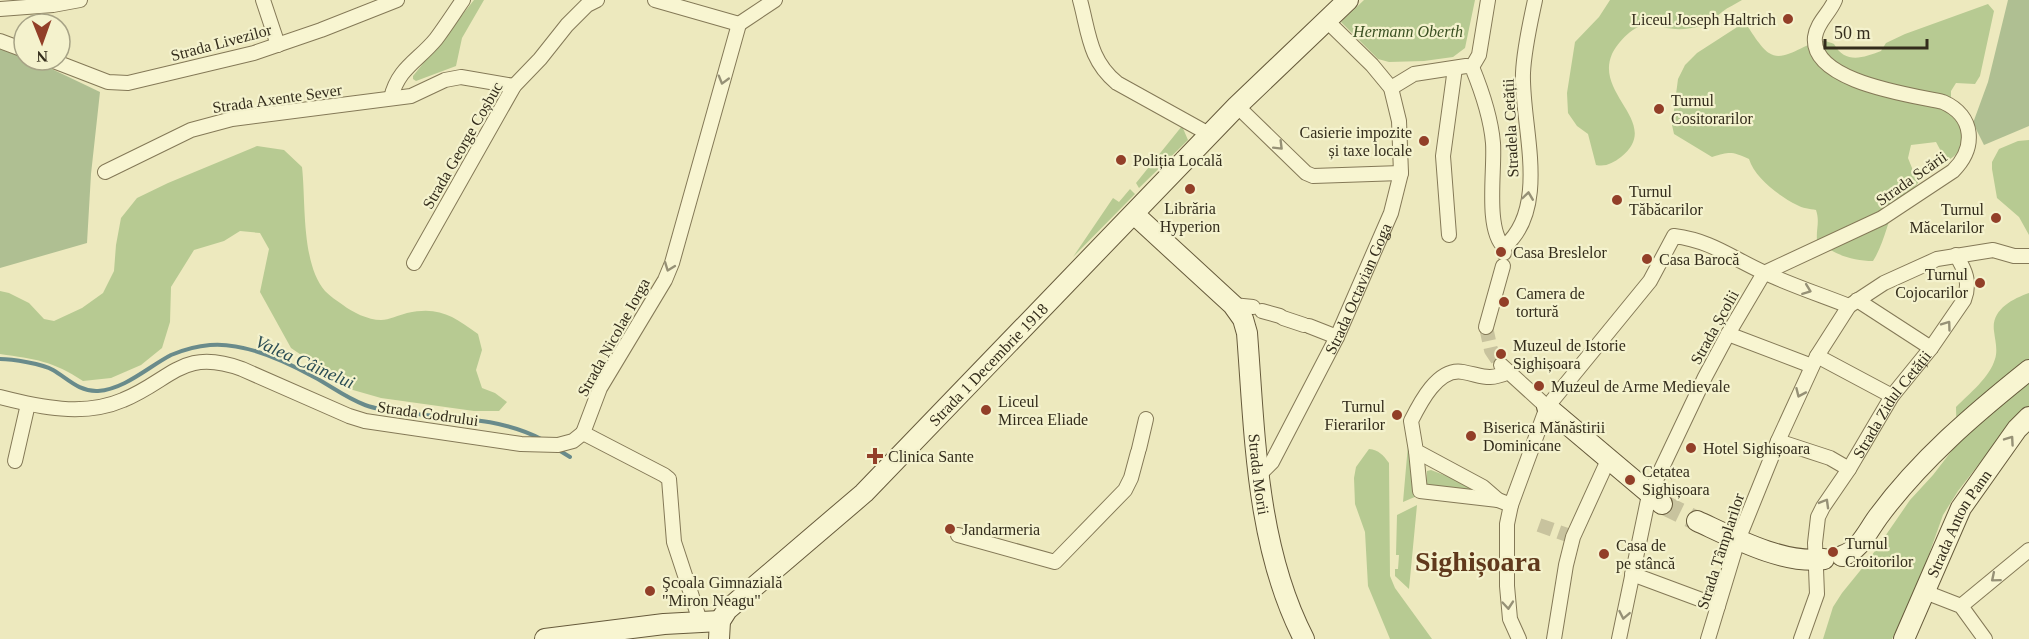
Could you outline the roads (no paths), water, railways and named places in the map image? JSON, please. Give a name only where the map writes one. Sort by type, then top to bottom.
[{"type":"street","points":[[0,9],[53,5],[80,0]]},
{"type":"street","points":[[263,0],[278,45]]},
{"type":"street","name":"Strada Livezilor","points":[[72,68],[108,82],[120,84],[254,53],[397,0]]},
{"type":"street","points":[[392,98],[394,86],[402,72],[435,40],[463,0]]},
{"type":"street","name":"Strada George Coșbuc","points":[[414,263],[514,86],[540,59],[567,25],[587,5],[597,0]]},
{"type":"street","points":[[655,0],[739,24],[775,0]]},
{"type":"street","points":[[1080,0],[1093,52],[1099,65],[1109,76],[1117,83],[1209,134]]},
{"type":"street","name":"Strada 1 Decembrie 1918","points":[[719,630],[727,610],[872,485],[1237,106],[1332,26],[1348,0]]},
{"type":"street","points":[[1472,67],[1479,55],[1488,0]]},
{"type":"street","name":"Stradela Cetății","points":[[1486,327],[1504,255],[1518,231],[1529,193],[1531,159],[1523,73],[1526,43],[1535,0]]},
{"type":"street","name":"Strada Scării","points":[[1764,273],[1882,218],[1953,171],[1967,153],[1967,127],[1964,118],[1956,108],[1943,102],[1857,81],[1833,71],[1825,62],[1816,46],[1815,38],[1819,24],[1835,0]]},
{"type":"street","name":"Strada Nicolae Iorga","points":[[583,433],[600,388],[665,279],[672,263],[739,24]]},
{"type":"street","points":[[1332,26],[1372,65],[1391,88],[1414,74],[1472,67]]},
{"type":"street","points":[[1472,67],[1480,85],[1493,142],[1494,227],[1504,255]]},
{"type":"street","points":[[1449,235],[1443,156],[1455,68]]},
{"type":"street","name":"Strada Axente Sever","points":[[105,172],[191,130],[232,119],[411,96],[445,80],[462,77],[514,86]]},
{"type":"street","name":"Strada Octavian Goga","points":[[1259,475],[1272,462],[1337,337],[1391,213],[1401,173],[1399,121],[1391,88]]},
{"type":"street","points":[[1237,106],[1306,173],[1312,176],[1401,173]]},
{"type":"street","points":[[1134,214],[1233,305],[1257,309],[1337,337]]},
{"type":"street","points":[[1519,639],[1509,619],[1507,524],[1504,502],[1547,407],[1650,281],[1674,236],[1707,243],[1764,273],[1853,303],[1931,348]]},
{"type":"street","points":[[1853,303],[1884,283],[1921,265],[1956,255],[1993,250],[2014,256],[2029,256]]},
{"type":"street","name":"Strada Zidul Cetății","points":[[1801,639],[1827,558],[1818,517],[1892,396],[1955,315],[1967,291],[1968,281],[1956,255]]},
{"type":"street","name":"Strada Școlii","points":[[1619,639],[1636,549],[1655,499],[1728,334],[1764,273]]},
{"type":"street","name":"Strada Tâmplarilor","points":[[1708,639],[1738,540],[1778,441],[1814,361],[1853,303]]},
{"type":"street","name":"Strada Morii","points":[[1233,305],[1243,319],[1247,333],[1259,475],[1276,566],[1304,639]]},
{"type":"street","points":[[1728,334],[1814,361],[1892,396]]},
{"type":"street","name":"Strada Codrului","points":[[0,397],[28,404],[78,409],[101,406],[124,400],[189,364],[207,361],[225,363],[243,369],[365,421],[521,444],[558,445],[573,441],[583,433]]},
{"type":"street","points":[[1504,502],[1420,491],[1411,421],[1433,384],[1446,376],[1461,371],[1489,379],[1505,368],[1655,499]]},
{"type":"street","points":[[1697,521],[1738,540],[1779,554],[1827,558],[1855,550],[1879,516],[1927,459],[1988,403],[2029,370]]},
{"type":"street","points":[[15,461],[28,404]]},
{"type":"street","name":"Strada Anton Pann","points":[[1904,639],[1961,508],[2017,429],[2029,417]]},
{"type":"street","points":[[958,535],[1056,562],[1125,490],[1131,478],[1146,419]]},
{"type":"street","points":[[583,433],[669,479],[674,542],[700,621]]},
{"type":"street","points":[[1778,441],[1821,454],[1840,462],[1849,469]]},
{"type":"street","points":[[1416,451],[1483,487],[1504,502]]},
{"type":"street","points":[[1554,639],[1569,549],[1576,528],[1609,458]]},
{"type":"street","points":[[1961,606],[2029,550]]},
{"type":"street","points":[[1632,574],[1719,606]]},
{"type":"street","points":[[1925,592],[1961,606],[1985,639]]},
{"type":"street","points":[[544,639],[700,621],[719,630]]},
{"type":"waterway","name":"Valea Câinelui","points":[[0,359],[42,366],[53,370],[79,387],[98,391],[127,382],[171,355],[185,350],[210,345],[236,346],[290,365],[351,399],[371,407],[497,424],[543,440]]},
{"type":"waterway","name":"Valea Câinelui","points":[[557,449],[570,457]]},
{"type":"tunnel","points":[[1486,327],[1491,350],[1501,365]]},
{"type":"tunnel","points":[[1662,504],[1697,521]]},
{"type":"tunnel","points":[[1539,525],[1573,537]]},
{"type":"place","name":"Liceul Joseph Haltrich","points":[[1788,19]]},
{"type":"place","name":"Turnul Cositorarilor","points":[[1659,109]]},
{"type":"place","name":"Casierie impozite și taxe locale","points":[[1424,141]]},
{"type":"place","name":"Poliția Locală","points":[[1121,160]]},
{"type":"place","name":"Librăria Hyperion","points":[[1190,189]]},
{"type":"place","name":"Turnul Tăbăcarilor","points":[[1617,200]]},
{"type":"place","name":"Turnul Măcelarilor","points":[[1996,218]]},
{"type":"place","name":"Casa Breslelor","points":[[1501,252]]},
{"type":"place","name":"Casa Barocă","points":[[1647,259]]},
{"type":"place","name":"Turnul Cojocarilor","points":[[1980,283]]},
{"type":"place","name":"Camera de tortură","points":[[1504,302]]},
{"type":"place","name":"Muzeul de Istorie Sighișoara","points":[[1501,354]]},
{"type":"place","name":"Muzeul de Arme Medievale","points":[[1539,386]]},
{"type":"place","name":"Liceul Mircea Eliade","points":[[986,410]]},
{"type":"place","name":"Turnul Fierarilor","points":[[1397,415]]},
{"type":"place","name":"Biserica Mănăstirii Dominicane","points":[[1471,436]]},
{"type":"place","name":"Hotel Sighișoara","points":[[1691,448]]},
{"type":"place","name":"Clinica Sante","points":[[875,456]]},
{"type":"place","name":"Cetatea Sighișoara","points":[[1630,480]]},
{"type":"place","name":"Jandarmeria","points":[[950,529]]},
{"type":"place","name":"Turnul Croitorilor","points":[[1833,552]]},
{"type":"place","name":"Casa de pe stâncă","points":[[1604,554]]},
{"type":"place","name":"Şcoala Gimnazială \"Miron Neagu\"","points":[[650,591]]},
{"type":"district","name":"Sighișoara","points":[[1478,561]]},
{"type":"park label","name":"Hermann Oberth","points":[[1408,31]]}]
